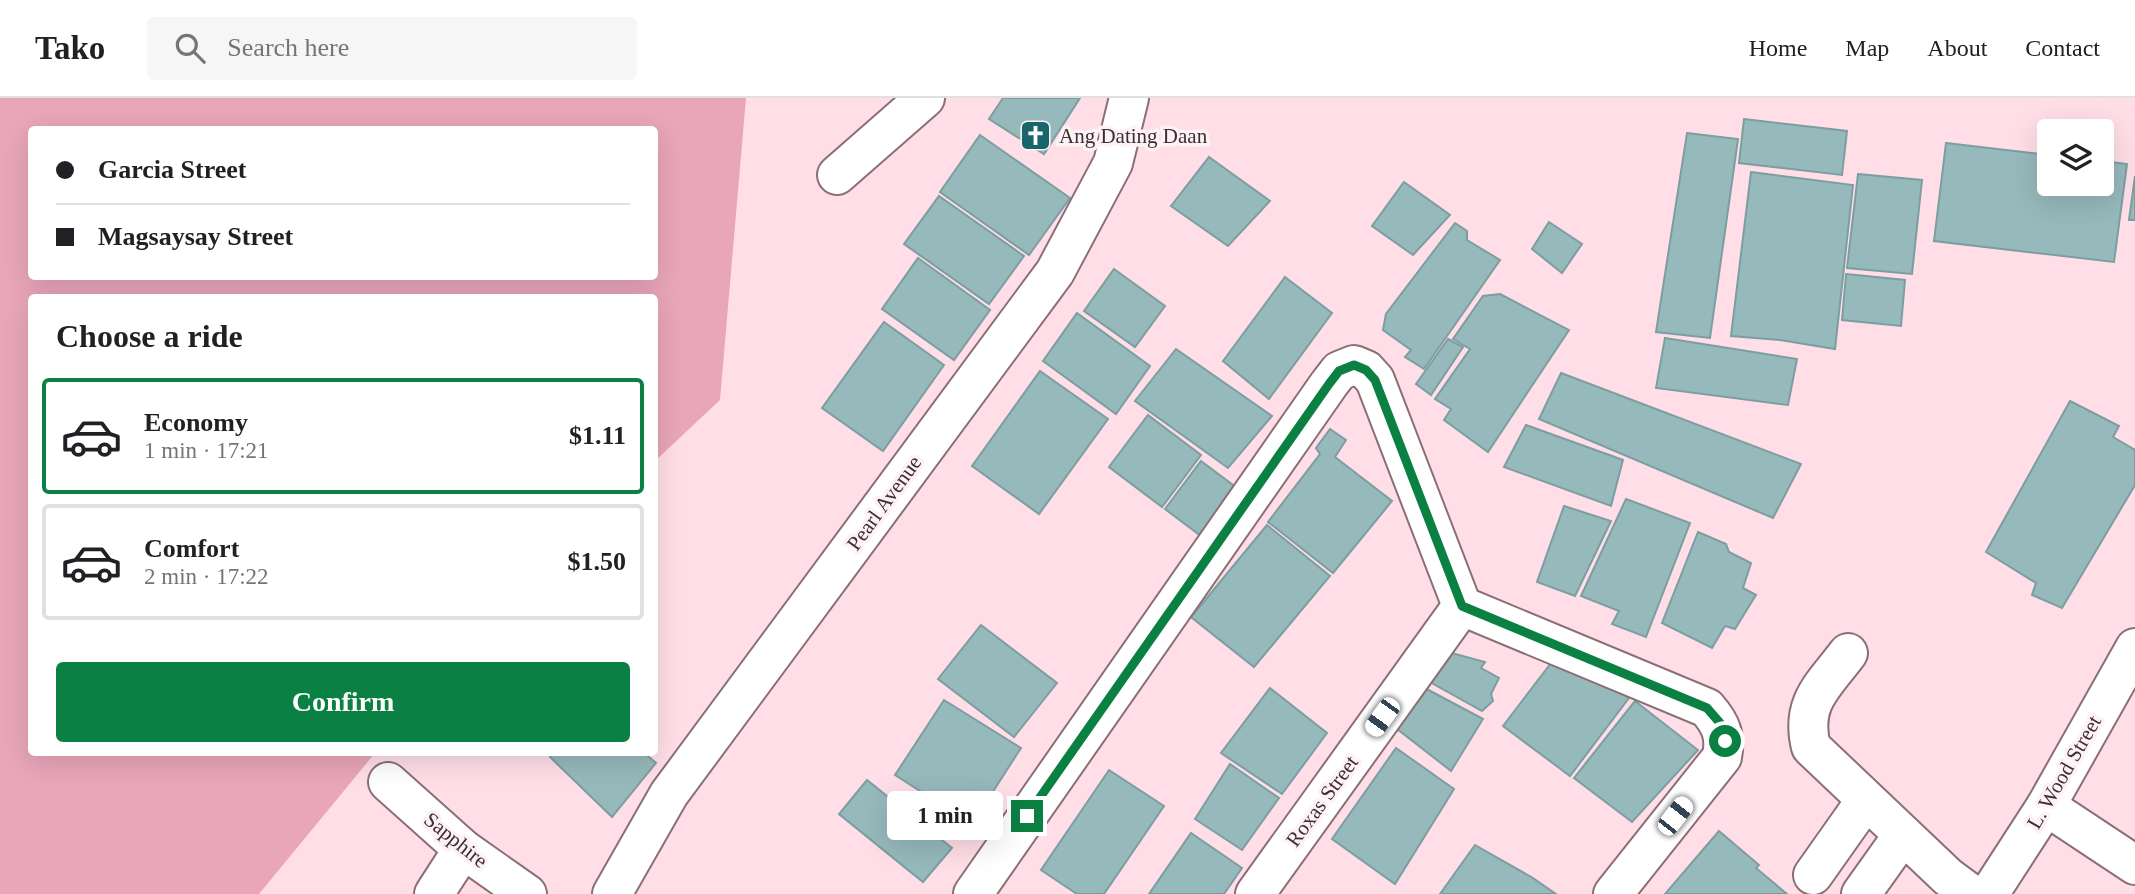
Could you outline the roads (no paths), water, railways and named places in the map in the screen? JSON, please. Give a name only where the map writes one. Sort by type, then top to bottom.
[{"type":"street","points":[[837,175],[925,98]]},
{"type":"street","name":"Pearl Avenue","points":[[612,894],[669,794],[1055,272],[1113,163],[1129,98]]},
{"type":"street","points":[[982,891],[1329,384],[1339,371],[1354,365],[1366,370],[1375,380],[1462,606],[1707,708],[1720,723],[1725,741],[1723,757],[1613,894]]},
{"type":"street","name":"Roxas Street","points":[[1255,894],[1462,606]]},
{"type":"street","name":"L. Wood Street","points":[[1989,894],[2046,806],[2135,648]]},
{"type":"street","points":[[1848,653],[1812,701],[1806,726],[1811,747],[1903,835],[1971,894]]},
{"type":"street","name":"Sapphire","points":[[387,782],[463,849],[527,894]]},
{"type":"street","points":[[1814,875],[1866,800]]},
{"type":"street","points":[[2046,806],[2135,865]]},
{"type":"street","points":[[1861,894],[1903,835]]},
{"type":"street","points":[[434,894],[463,849]]},
{"type":"place","name":"Ang Dating Daan","points":[[1036,136]]}]
